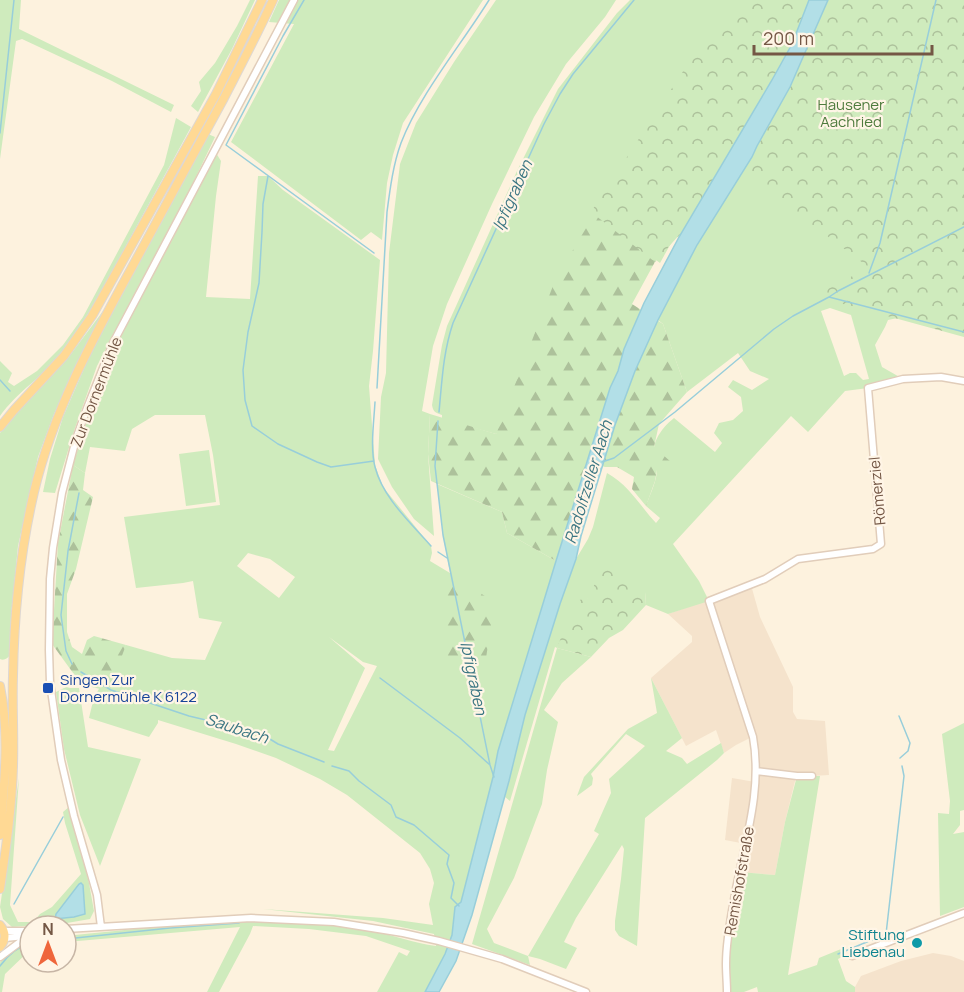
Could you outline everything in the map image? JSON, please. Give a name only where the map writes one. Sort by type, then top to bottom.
[{"type":"main road","points":[[214,107],[262,0]]},
{"type":"main road","points":[[0,427],[64,356],[92,316],[263,23],[273,0]]},
{"type":"main road","points":[[0,889],[13,766],[13,676],[18,578],[34,490],[63,404],[98,329],[199,134]]},
{"type":"main road","points":[[0,686],[5,732],[0,835]]},
{"type":"main road","points":[[0,947],[3,931]]},
{"type":"street","name":"Zur Dornermühle","points":[[101,927],[97,895],[74,816],[61,760],[50,683],[50,579],[62,493],[76,439],[113,343],[294,0]]},
{"type":"street","name":"Römerziel","points":[[709,601],[765,579],[798,559],[873,549],[881,544],[868,388],[903,379],[941,377],[964,381]]},
{"type":"street","name":"Remishofstraße","points":[[709,601],[753,737],[756,753],[754,803],[730,929],[726,963],[727,992]]},
{"type":"street","points":[[756,771],[812,776]]},
{"type":"street","points":[[852,956],[964,914]]},
{"type":"street","points":[[78,928],[240,918],[302,919],[366,926],[439,941],[502,959],[586,992]]},
{"type":"street","points":[[3,931],[18,933]]},
{"type":"street","points":[[0,957],[18,943]]},
{"type":"shaded area","points":[[751,585],[760,617],[793,687],[793,712],[797,719],[825,721],[829,775],[796,777],[775,875],[739,872],[746,844],[725,840],[732,778],[755,782],[752,737],[724,753],[716,730],[686,746],[651,678],[692,642],[692,636],[668,614]]},
{"type":"shaded area","points":[[933,953],[964,961],[964,992],[855,992],[861,976],[901,961]]},
{"type":"green space","points":[[0,0],[21,0],[19,29],[174,105],[171,112],[112,81],[22,39],[16,41],[0,159]]},
{"type":"green space","points":[[250,0],[255,0],[198,112],[191,106],[201,91],[199,82],[215,63]]},
{"type":"green space","points":[[279,0],[483,0],[403,123],[387,183],[382,240],[371,232],[361,240],[231,142],[294,24],[269,22]]},
{"type":"green space","points":[[496,0],[616,0],[566,64],[534,117],[447,304],[433,346],[422,411],[430,414],[428,454],[434,536],[414,519],[392,487],[378,459],[381,397],[386,373],[389,253],[400,164],[416,123]]},
{"type":"green space","points":[[630,0],[859,0],[912,315],[888,320],[875,345],[882,367],[903,379],[845,391],[808,432],[791,416],[673,544],[699,581],[709,601],[668,614],[646,605],[645,592],[588,598],[557,648],[555,647],[510,801],[505,797],[525,715],[576,559],[593,527],[607,473],[628,490],[656,523],[660,518],[646,506],[657,474],[654,445],[664,428],[674,418],[715,452],[722,443],[714,433],[719,423],[733,420],[743,411],[741,397],[728,387],[733,380],[752,390],[769,379],[750,371],[738,353],[687,392],[663,324],[658,320],[697,245],[675,236],[660,263],[656,260],[496,434],[442,419],[442,415],[435,412],[432,405],[447,326],[517,171],[558,89],[617,13]],"holes":[[[830,308],[851,315],[869,379],[863,380],[856,373],[844,376],[821,311]]]},
{"type":"green space","name":"Hausener Aachried","points":[[744,0],[964,0],[964,337],[814,296],[866,269],[867,266],[741,171],[700,240],[681,233],[655,262],[591,212],[693,56]]},
{"type":"green space","points":[[176,118],[191,127],[97,298],[64,350],[0,416],[0,361],[12,373],[8,382],[14,386],[37,371],[63,345],[83,317],[164,165]]},
{"type":"green space","points":[[208,134],[215,137],[184,202],[97,366],[55,493],[43,492],[63,417],[86,364]]},
{"type":"green space","points":[[216,153],[221,161],[206,297],[250,299],[258,176],[268,176],[283,190],[380,260],[369,386],[375,465],[383,487],[431,546],[430,561],[450,573],[437,484],[502,512],[507,533],[556,561],[498,751],[461,902],[455,907],[452,935],[445,954],[425,992],[377,992],[399,952],[407,956],[410,951],[366,936],[309,929],[253,926],[219,992],[207,992],[240,927],[78,941],[78,935],[153,927],[269,922],[352,927],[436,946],[434,934],[373,921],[263,909],[383,918],[433,925],[429,904],[434,883],[430,869],[420,853],[347,795],[276,758],[158,720],[149,737],[89,718],[94,697],[126,645],[172,658],[205,660],[222,622],[199,618],[193,581],[136,588],[124,517],[220,505],[205,415],[155,415],[132,429],[125,451],[90,447],[85,473],[73,465],[95,394],[139,299]],"holes":[[[248,553],[270,559],[295,577],[279,598],[237,566]],[[329,637],[363,662],[377,666],[334,751],[328,750],[365,668]]]},
{"type":"green space","points":[[597,210],[656,260],[632,304],[663,324],[687,392],[659,424],[654,447],[671,462],[657,470],[646,506],[632,489],[634,477],[617,467],[605,467],[587,461],[556,561],[507,533],[502,512],[431,481],[428,454],[430,414],[496,434],[556,278]]},
{"type":"green space","points":[[109,303],[54,414],[38,457],[18,546],[11,616],[10,655],[1,660],[0,433],[68,358]]},
{"type":"green space","points":[[209,450],[216,502],[186,506],[179,454]]},
{"type":"green space","points":[[73,465],[85,473],[83,490],[93,497],[76,569],[67,594],[67,632],[72,647],[82,654],[87,640],[94,636],[126,645],[114,677],[133,686],[129,696],[92,687],[76,677],[52,644],[58,543]]},
{"type":"green space","points":[[603,567],[630,580],[645,592],[646,605],[623,630],[609,638],[591,657],[557,648],[575,601],[588,598]]},
{"type":"green space","points":[[457,578],[491,600],[493,612],[483,678],[461,674],[449,662],[443,632],[445,598]]},
{"type":"green space","points":[[557,648],[591,657],[562,683],[544,710],[558,722],[542,804],[514,878],[487,929],[494,943],[528,956],[530,965],[472,944]]},
{"type":"green space","points":[[651,678],[682,738],[666,751],[682,758],[687,764],[721,743],[724,753],[645,818],[637,946],[619,936],[615,930],[624,849],[622,845],[576,918],[564,942],[577,948],[566,969],[528,956],[599,834],[594,831],[611,793],[609,779],[645,746],[626,734],[591,774],[592,785],[577,796],[584,777],[628,729],[657,713]]},
{"type":"green space","points":[[66,687],[79,688],[88,747],[141,759],[100,866],[80,815],[64,749],[56,692]]},
{"type":"green space","points":[[964,723],[964,810],[960,811],[960,825],[953,834],[964,832],[964,907],[940,916],[938,813],[949,814],[950,801],[942,734]]},
{"type":"green space","points":[[797,776],[820,776],[788,975],[817,965],[819,958],[841,949],[842,957],[838,959],[846,981],[855,987],[855,992],[758,992],[757,987],[744,992],[727,992],[726,963],[739,872],[775,875]]},
{"type":"green space","points":[[19,778],[10,905],[18,927],[12,927],[3,919],[0,907]]},
{"type":"green space","points":[[69,807],[89,883],[94,911],[90,919],[78,921],[78,914],[40,914],[52,907],[81,874],[63,812]]},
{"type":"green space","points":[[18,946],[18,962],[5,974],[2,992],[0,992],[0,963],[4,956]]},
{"type":"water","name":"Radolfzeller Aach","points":[[809,0],[828,0],[790,87],[752,157],[697,245],[658,320],[635,371],[615,425],[576,559],[525,715],[472,915],[456,961],[439,992],[425,992],[445,954],[452,935],[455,907],[461,902],[498,751],[624,349],[644,303],[679,237],[792,44]]},
{"type":"water","points":[[79,884],[83,885],[85,914],[78,916],[78,914],[56,914]]},
{"type":"waterway","name":"Saubach","points":[[0,133],[14,0]]},
{"type":"waterway","points":[[304,0],[226,145],[374,253]]},
{"type":"waterway","points":[[377,388],[387,212],[398,151],[419,106],[489,0]]},
{"type":"waterway","name":"Ipfigraben","points":[[439,412],[445,356],[453,323],[544,124],[573,74],[634,0]]},
{"type":"waterway","points":[[869,273],[880,243],[936,0]]},
{"type":"waterway","points":[[268,176],[263,204],[259,283],[248,332],[243,370],[245,400],[252,426],[278,444],[331,467],[374,461]]},
{"type":"waterway","name":"Radolfzeller Aach","points":[[602,462],[614,458],[675,412],[774,329],[793,316],[964,227]]},
{"type":"waterway","points":[[829,297],[964,332]]},
{"type":"waterway","name":"Saubach","points":[[0,380],[10,391]]},
{"type":"waterway","points":[[375,402],[373,452],[379,478],[398,509],[431,546]]},
{"type":"waterway","name":"Ipfigraben","points":[[438,421],[435,466],[443,535],[494,777]]},
{"type":"waterway","name":"Saubach","points":[[72,664],[66,651],[61,615],[68,551],[79,493]]},
{"type":"waterway","points":[[438,552],[447,558]]},
{"type":"waterway","name":"Saubach","points":[[81,672],[111,690],[189,716],[260,733],[278,744],[324,762]]},
{"type":"waterway","points":[[380,678],[460,738],[490,765]]},
{"type":"waterway","points":[[899,716],[910,743],[908,751],[900,758]]},
{"type":"waterway","name":"Saubach","points":[[332,766],[349,771],[391,805],[396,817],[414,825],[449,855],[447,864],[454,883],[451,898],[459,906]]},
{"type":"waterway","points":[[838,954],[886,934],[904,776],[902,766]]},
{"type":"waterway","points":[[14,904],[63,817]]},
{"type":"waterway","points":[[78,938],[239,923]]},
{"type":"waterway","points":[[0,966],[18,949]]},
{"type":"place","name":"Singen Zur Dornermühle K 6122","points":[[48,688]]},
{"type":"place","name":"Stiftung Liebenau","points":[[917,943]]}]
